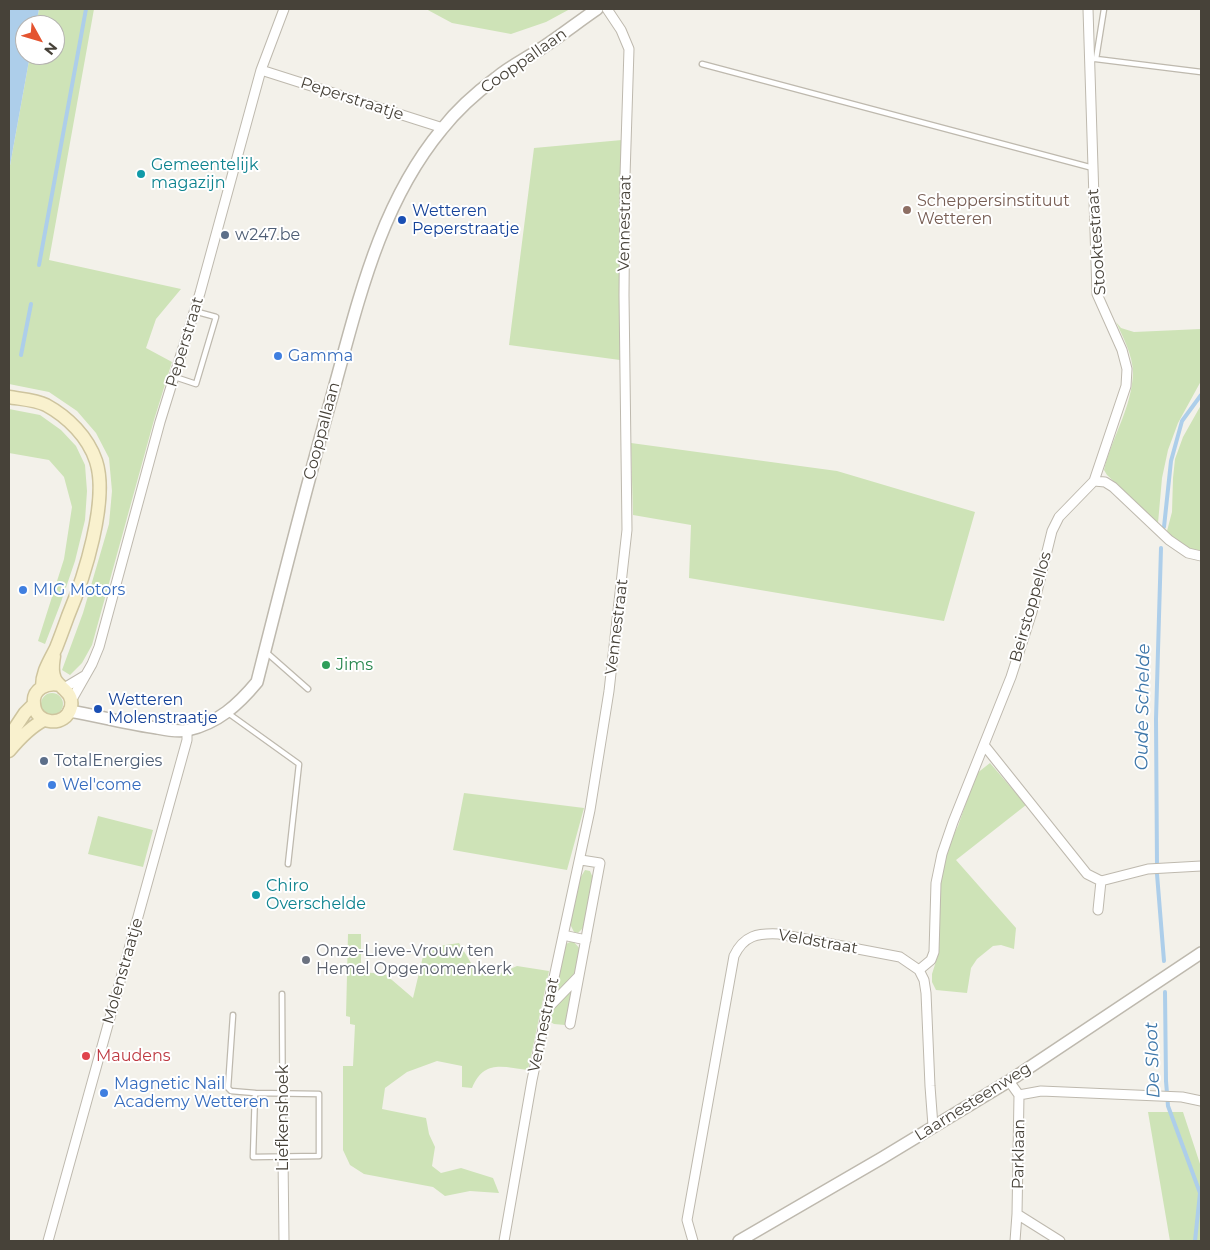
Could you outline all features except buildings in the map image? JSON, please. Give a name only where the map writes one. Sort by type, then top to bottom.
[{"type":"main road","points":[[9,397],[44,404],[69,421],[86,440],[96,462],[99,491],[97,522],[71,609],[55,649],[44,669],[42,687]]},
{"type":"main road","points":[[9,752],[18,740],[34,725],[44,720],[56,721],[61,719],[70,706],[70,696],[56,680],[52,667],[55,649]]},
{"type":"main road","points":[[44,720],[35,711],[35,695],[42,687],[50,684],[62,687]]},
{"type":"main road","points":[[9,736],[34,705]]},
{"type":"street","name":"Peperstraat","points":[[70,706],[99,647],[160,422],[194,311],[261,70],[284,9]]},
{"type":"street","name":"Cooppallaan","points":[[70,706],[146,727],[187,730],[228,713],[244,699],[257,682],[312,467],[352,321],[382,231],[404,182],[422,154],[443,128],[496,78],[540,50],[597,9]]},
{"type":"street","name":"Vennestraat","points":[[504,1241],[522,1134],[580,860],[602,738],[616,635],[627,530],[624,295],[629,49],[621,30],[607,9]]},
{"type":"street","name":"Stooktestraat","points":[[1088,9],[1093,59],[1093,168],[1097,294],[1122,350],[1127,370],[1126,386],[1094,481]]},
{"type":"street","name":"Peperstraatje","points":[[261,70],[443,128]]},
{"type":"street","points":[[1094,481],[1105,482],[1113,487],[1169,540],[1188,554],[1201,556]]},
{"type":"street","name":"Beirstoppellos","points":[[919,970],[931,960],[934,952],[936,883],[942,854],[1010,677],[1032,612],[1052,531],[1059,517],[1094,481]]},
{"type":"street","points":[[62,687],[86,674]]},
{"type":"street","name":"Molenstraatje","points":[[48,1241],[187,740],[187,730]]},
{"type":"street","points":[[984,744],[1088,874],[1101,881],[1148,869],[1201,866]]},
{"type":"street","points":[[570,1024],[600,863],[580,860]]},
{"type":"street","points":[[1098,910],[1101,881]]},
{"type":"street","name":"Veldstraat","points":[[694,1241],[687,1220],[734,956],[738,947],[759,934],[779,934],[900,957],[919,970]]},
{"type":"street","points":[[563,935],[586,940]]},
{"type":"street","name":"Laarnesteenweg","points":[[739,1241],[1009,1081],[1201,953]]},
{"type":"street","points":[[919,970],[924,980],[926,993],[933,1126]]},
{"type":"street","points":[[547,1010],[579,977]]},
{"type":"street","points":[[1009,1081],[1019,1095],[1041,1091],[1176,1096],[1201,1101]]},
{"type":"street","name":"Parklaan","points":[[1015,1241],[1018,1214],[1019,1095]]},
{"type":"street","name":"Liefkenshoek","points":[[283,1157],[284,1241]]},
{"type":"street","name":"Parklaan","points":[[1018,1214],[1060,1241]]},
{"type":"lane","points":[[1104,9],[1093,59],[1201,72]]},
{"type":"lane","points":[[702,64],[1093,168]]},
{"type":"lane","points":[[175,377],[196,384],[216,317],[194,311]]},
{"type":"lane","points":[[264,652],[308,689]]},
{"type":"lane","points":[[228,713],[299,764],[288,864]]},
{"type":"lane","name":"Liefkenshoek","points":[[282,994],[283,1157]]},
{"type":"lane","points":[[233,1015],[228,1088],[232,1091],[256,1093],[319,1094],[319,1156],[254,1157],[256,1093]]},
{"type":"green space","points":[[39,9],[94,9],[49,260],[181,289],[156,319],[146,348],[172,362],[154,420],[92,645],[82,663],[70,675],[62,670],[83,613],[109,524],[112,491],[109,458],[96,433],[77,411],[49,392],[9,384],[9,171],[28,65],[65,65],[65,15],[38,15]]},
{"type":"green space","points":[[426,9],[570,9],[546,22],[511,34],[452,23]]},
{"type":"green space","points":[[622,140],[619,224],[620,360],[509,345],[534,148]]},
{"type":"green space","points":[[1116,322],[1121,328],[1134,332],[1201,329],[1201,381],[1178,423],[1168,450],[1162,478],[1158,523],[1104,470],[1132,386],[1133,367]]},
{"type":"green space","points":[[1201,405],[1201,550],[1196,550],[1182,545],[1167,531],[1172,512],[1175,459],[1183,437]]},
{"type":"green space","points":[[9,409],[40,415],[61,430],[76,446],[85,465],[87,491],[85,520],[75,561],[45,644],[38,641],[64,559],[72,507],[64,477],[49,460],[9,453]]},
{"type":"green space","points":[[631,443],[837,471],[975,512],[944,621],[689,578],[691,525],[633,515]]},
{"type":"green space","points":[[52,693],[60,696],[63,704],[60,712],[52,715],[44,712],[41,704],[44,696]]},
{"type":"green space","points":[[990,763],[1026,805],[956,860],[1016,928],[1014,949],[1001,945],[993,946],[977,959],[971,968],[967,993],[936,990],[932,982],[932,974],[938,955],[940,886],[949,844],[958,826],[976,774]]},
{"type":"green space","points":[[464,793],[584,808],[567,870],[453,850]]},
{"type":"green space","points":[[98,816],[153,830],[143,867],[88,854]]},
{"type":"green space","points":[[585,870],[590,871],[593,878],[583,928],[578,933],[574,932],[569,922],[579,880]]},
{"type":"green space","points":[[348,934],[361,934],[361,972],[385,974],[413,998],[425,948],[459,943],[474,968],[501,973],[517,966],[549,971],[528,1070],[502,1067],[488,1069],[482,1073],[472,1088],[462,1087],[462,1066],[437,1061],[407,1072],[385,1088],[382,1109],[426,1118],[429,1134],[435,1147],[432,1166],[441,1173],[461,1168],[493,1178],[499,1193],[470,1191],[445,1196],[433,1187],[364,1174],[350,1165],[343,1150],[343,1066],[353,1066],[355,1025],[350,1024],[350,1017],[346,1016]]},
{"type":"green space","points":[[570,942],[574,942],[580,949],[574,977],[552,1000],[562,950]]},
{"type":"green space","points":[[572,987],[565,1025],[554,1024],[549,1021],[552,1009]]},
{"type":"green space","points":[[1148,1112],[1183,1112],[1201,1167],[1201,1241],[1170,1241]]},
{"type":"water","points":[[9,9],[39,9],[38,15],[15,15],[15,65],[28,65],[9,171]]},
{"type":"waterway","points":[[39,265],[86,9]]},
{"type":"waterway","points":[[21,355],[31,304]]},
{"type":"waterway","name":"Oude Schelde","points":[[1164,527],[1171,461],[1182,421],[1201,395]]},
{"type":"waterway","name":"Oude Schelde","points":[[1157,866],[1156,719],[1161,548]]},
{"type":"waterway","name":"Oude Schelde","points":[[1157,874],[1164,961]]},
{"type":"waterway","name":"De Sloot","points":[[1165,992],[1168,1106],[1200,1193],[1195,1241]]},
{"type":"place","name":"Gemeentelijk magazijn","points":[[141,174]]},
{"type":"place","name":"Scheppersinstituut Wetteren","points":[[907,210]]},
{"type":"place","name":"Wetteren Peperstraatje","points":[[402,220]]},
{"type":"place","name":"w247.be","points":[[225,235]]},
{"type":"place","name":"Gamma","points":[[278,356]]},
{"type":"place","name":"MIG Motors","points":[[23,590]]},
{"type":"place","name":"Jims","points":[[326,665]]},
{"type":"place","name":"Wetteren Molenstraatje","points":[[98,709]]},
{"type":"place","name":"TotalEnergies","points":[[44,761]]},
{"type":"place","name":"Wel'come","points":[[52,785]]},
{"type":"place","name":"Chiro Overschelde","points":[[256,895]]},
{"type":"place","name":"Onze-Lieve-Vrouw ten Hemel Opgenomenkerk","points":[[306,960]]},
{"type":"place","name":"Maudens","points":[[86,1056]]},
{"type":"place","name":"Magnetic Nail Academy Wetteren","points":[[104,1093]]}]
